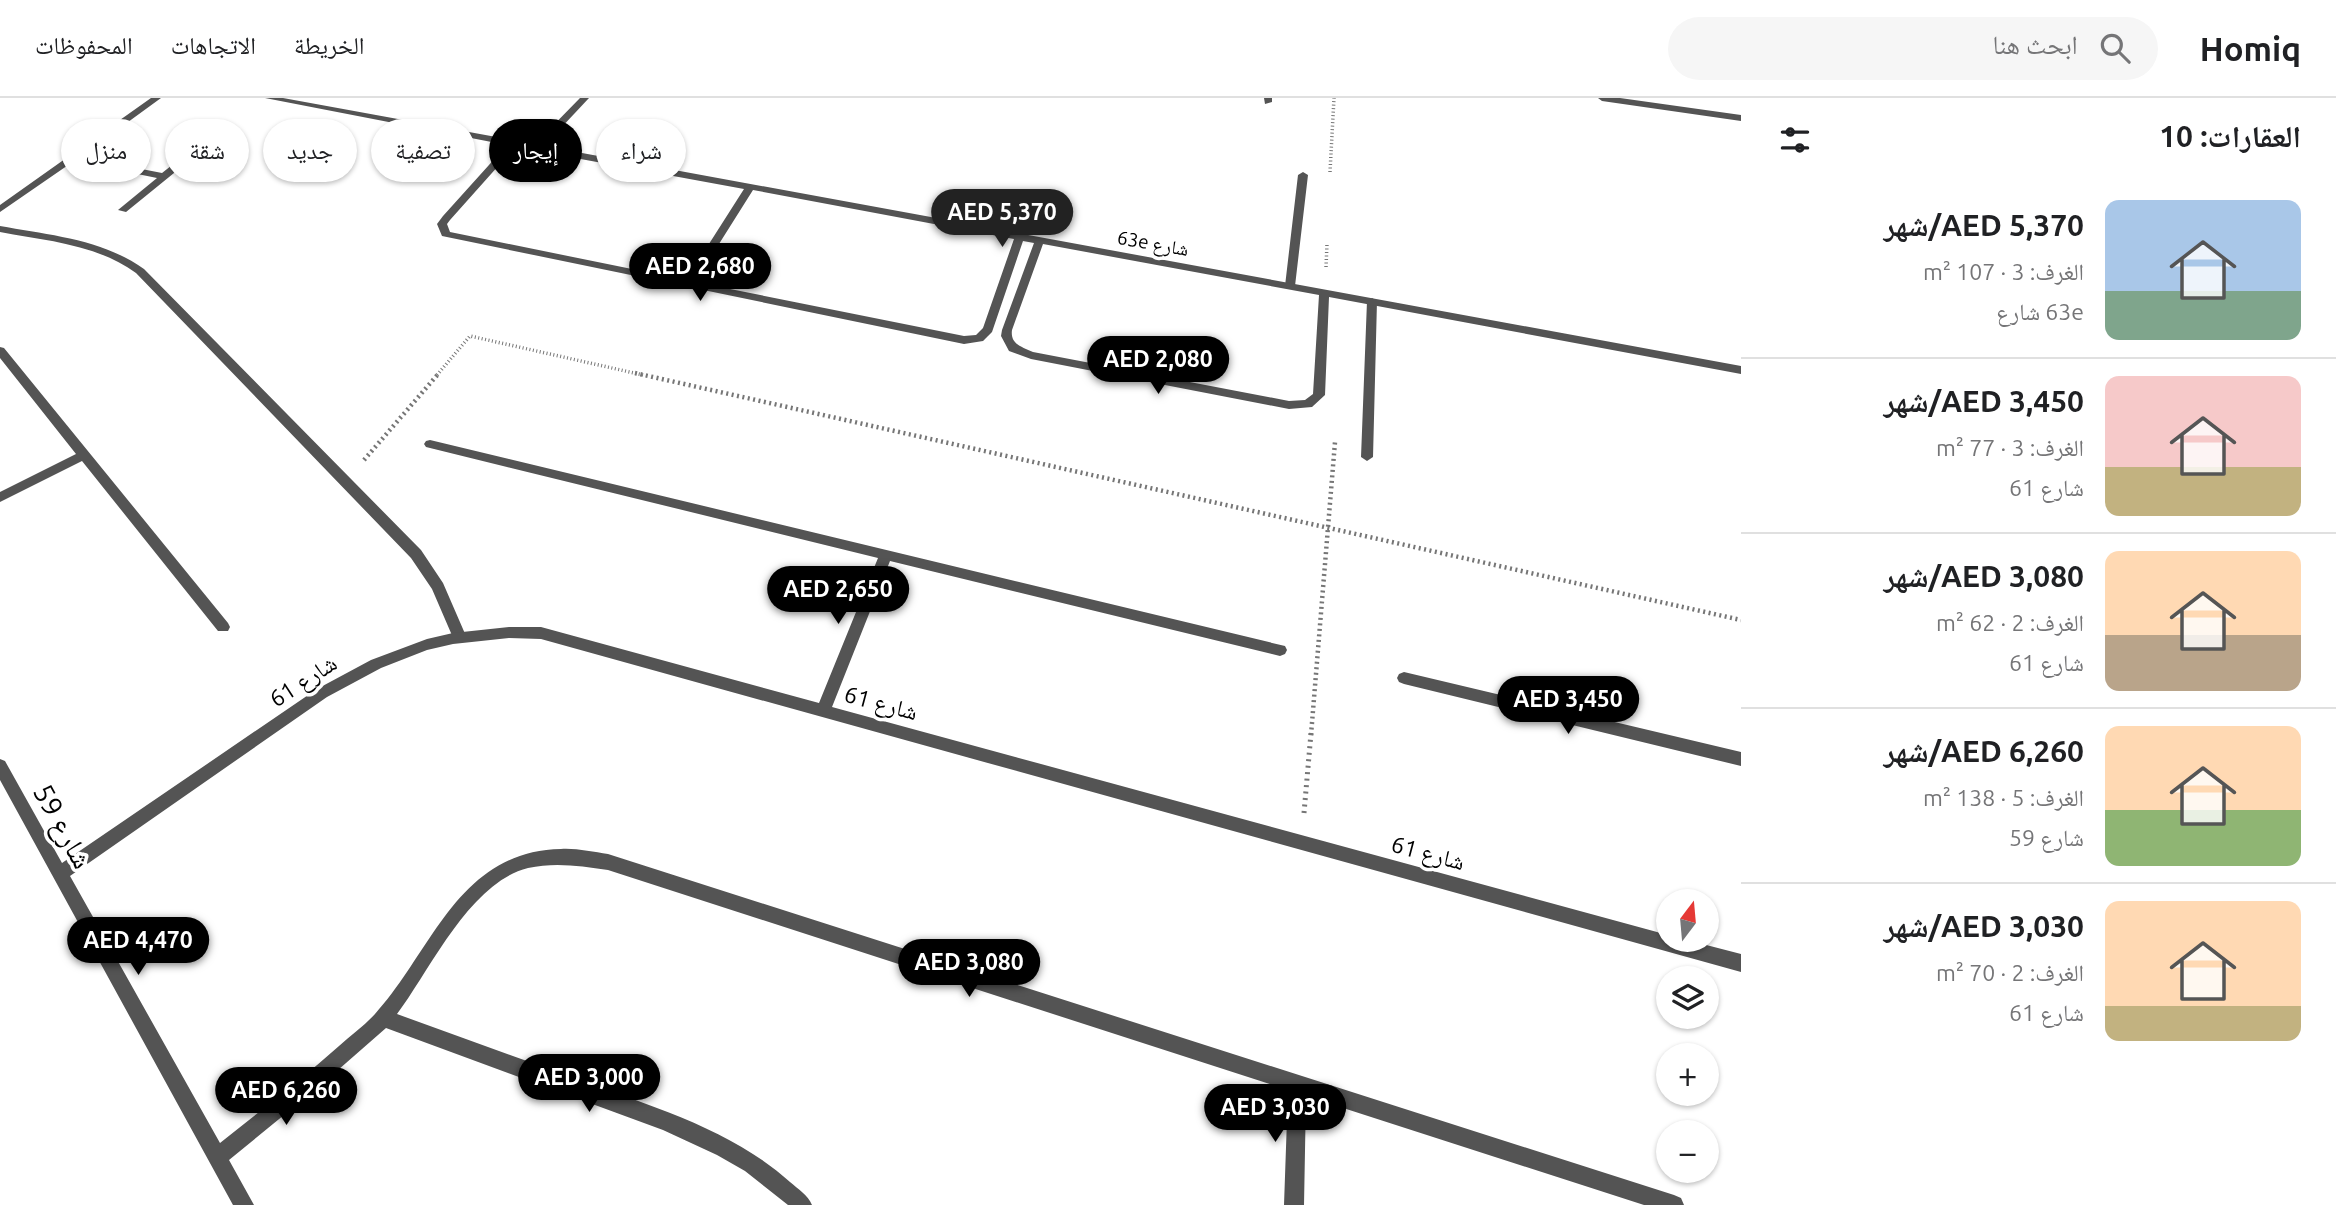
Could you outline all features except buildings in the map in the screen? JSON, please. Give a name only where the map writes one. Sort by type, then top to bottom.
[{"type":"street","points":[[127,119],[157,98]]},
{"type":"street","name":"63e شارع","points":[[269,98],[489,139]]},
{"type":"street","points":[[565,119],[585,98]]},
{"type":"street","points":[[1602,98],[1741,118]]},
{"type":"street","name":"63e شارع","points":[[582,156],[1741,370]]},
{"type":"street","points":[[0,209],[61,166]]},
{"type":"street","points":[[489,171],[442,223],[446,234],[971,340],[988,330],[1020,236]]},
{"type":"street","points":[[1290,286],[1303,175]]},
{"type":"street","points":[[123,210],[165,178]]},
{"type":"street","points":[[688,285],[750,187]]},
{"type":"street","points":[[0,229],[108,252],[132,264],[422,562],[438,587],[459,636]]},
{"type":"street","points":[[1040,240],[1007,330],[1006,336],[1013,348],[1031,355],[1275,402],[1308,404],[1319,395],[1324,292]]},
{"type":"street","points":[[1367,457],[1372,301]]},
{"type":"street","points":[[0,351],[223,626]]},
{"type":"street","points":[[430,444],[1280,650]]},
{"type":"street","points":[[0,497],[85,455]]},
{"type":"street","points":[[823,710],[886,555]]},
{"type":"street","name":"شارع 61","points":[[60,874],[322,694],[366,667],[412,647],[459,636],[501,631],[541,633],[1741,963]]},
{"type":"street","points":[[1404,678],[1741,759]]},
{"type":"street","name":"شارع 59","points":[[0,766],[244,1205]]},
{"type":"street","points":[[216,1158],[331,1065],[383,1018],[453,916],[478,887],[509,868],[543,857],[576,855],[634,870],[1674,1205]]},
{"type":"street","points":[[383,1018],[658,1118],[724,1147],[785,1189],[802,1205]]},
{"type":"street","points":[[1294,1205],[1297,1084]]},
{"type":"path","points":[[345,482],[470,336],[1328,525],[1741,620]]},
{"type":"path","points":[[1302,842],[1335,433]]}]
